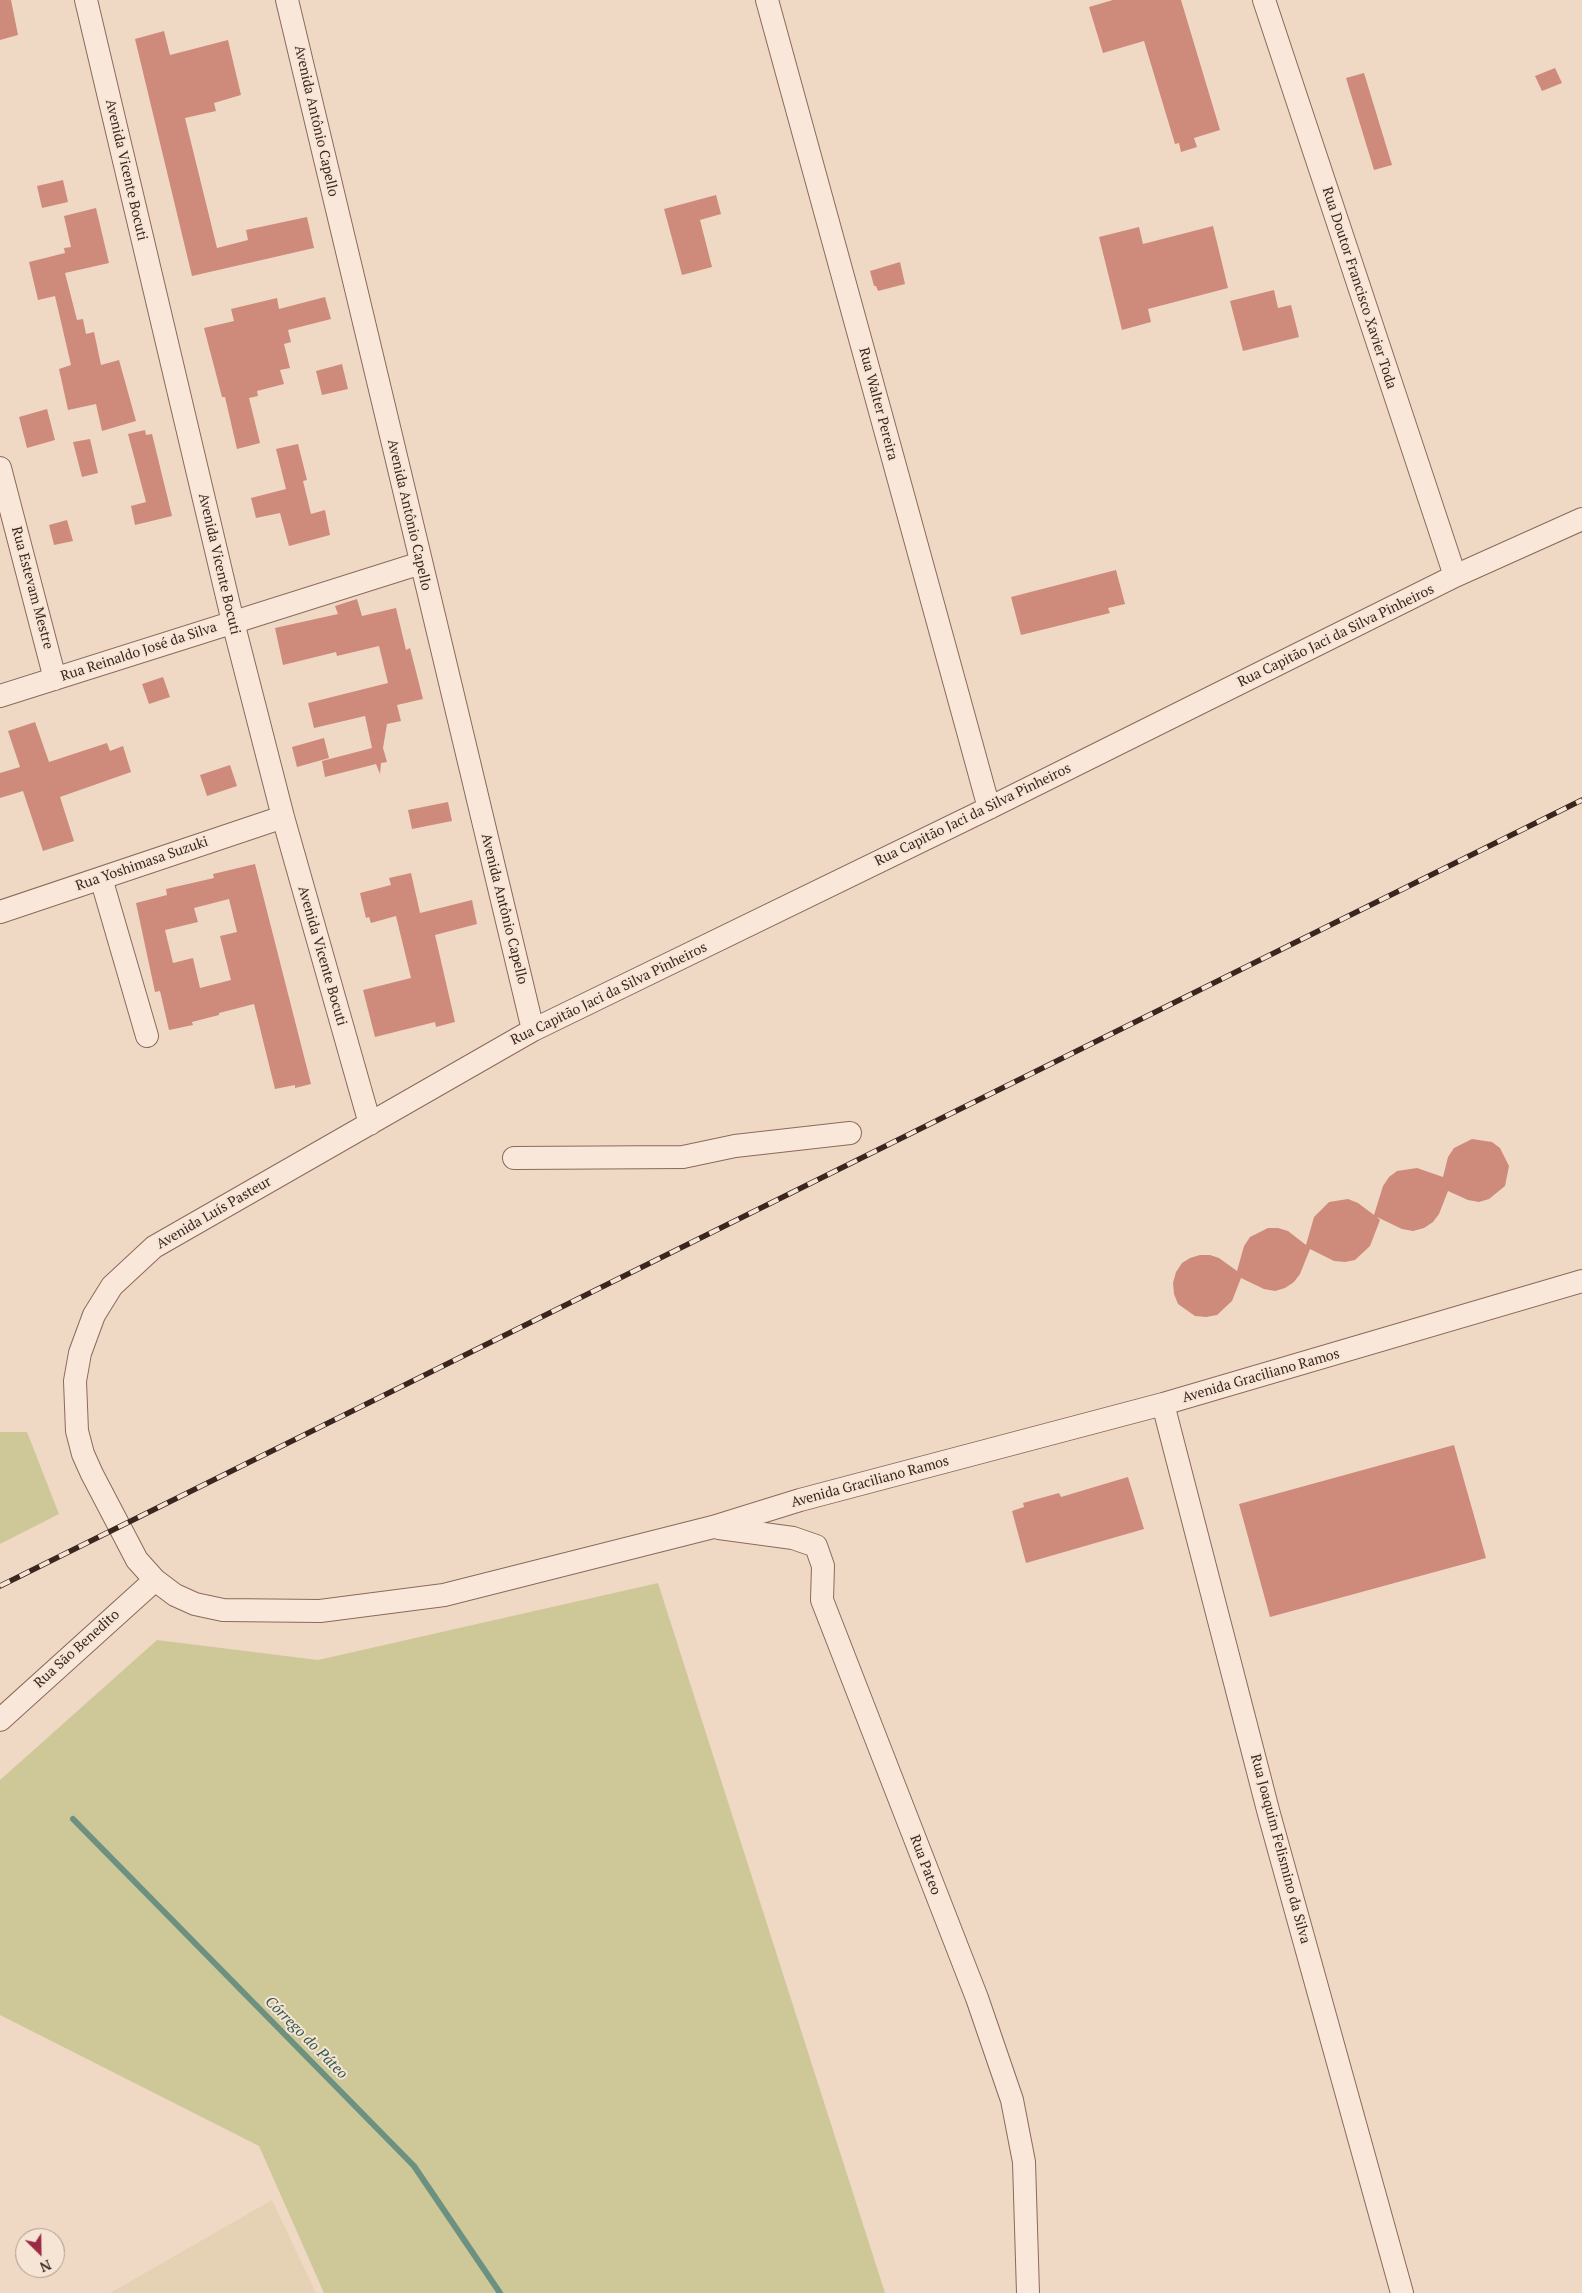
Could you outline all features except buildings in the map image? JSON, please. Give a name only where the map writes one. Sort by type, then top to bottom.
[{"type":"street","name":"Avenida Vicente Bocuti","points":[[86,0],[233,622],[284,817],[370,1124]]},
{"type":"street","name":"Avenida Antônio Capello","points":[[287,0],[533,1030]]},
{"type":"street","name":"Rua Walter Pereira","points":[[767,0],[989,808]]},
{"type":"street","name":"Rua Doutor Francisco Xavier Toda","points":[[1264,0],[1455,576]]},
{"type":"street","name":"Rua Estevam Mestre","points":[[1,475],[56,678]]},
{"type":"street","name":"Rua Capitão Jaci da Silva Pinheiros","points":[[370,1124],[533,1030],[989,808],[1455,576],[1582,519]]},
{"type":"street","name":"Rua Reinaldo José da Silva","points":[[0,696],[421,563]]},
{"type":"street","name":"Rua Yoshimasa Suzuki","points":[[0,912],[284,817]]},
{"type":"street","points":[[101,878],[147,1036]]},
{"type":"street","name":"Avenida Luís Pasteur","points":[[155,1580],[137,1560],[83,1454],[78,1431],[76,1381],[80,1353],[94,1315],[112,1286],[154,1247],[370,1124]]},
{"type":"street","points":[[514,1158],[683,1157],[735,1146],[850,1133]]},
{"type":"street","name":"Avenida Graciliano Ramos","points":[[155,1580],[175,1595],[195,1604],[223,1610],[320,1611],[444,1595],[713,1527],[800,1500],[1163,1404],[1582,1281]]},
{"type":"street","name":"Rua Joaquim Felismino da Silva","points":[[1163,1404],[1269,1814],[1402,2293]]},
{"type":"street","name":"Rua Pateo","points":[[713,1527],[793,1538],[816,1546],[823,1566],[822,1600],[977,1998],[1012,2100],[1024,2162],[1028,2293]]},
{"type":"street","name":"Rua São Benedito","points":[[0,1720],[155,1580]]},
{"type":"shaded area","points":[[0,1432],[27,1432],[59,1514],[0,1544]]},
{"type":"shaded area","points":[[658,1583],[885,2293],[324,2293],[259,2146],[0,2015],[0,1780],[157,1640],[318,1660]]},
{"type":"shaded area","points":[[272,2200],[316,2293],[110,2293]]},
{"type":"waterway","name":"Córrego do Páteo","points":[[73,1819],[414,2166],[500,2293]]},
{"type":"railway","points":[[0,1586],[1582,800]]}]
